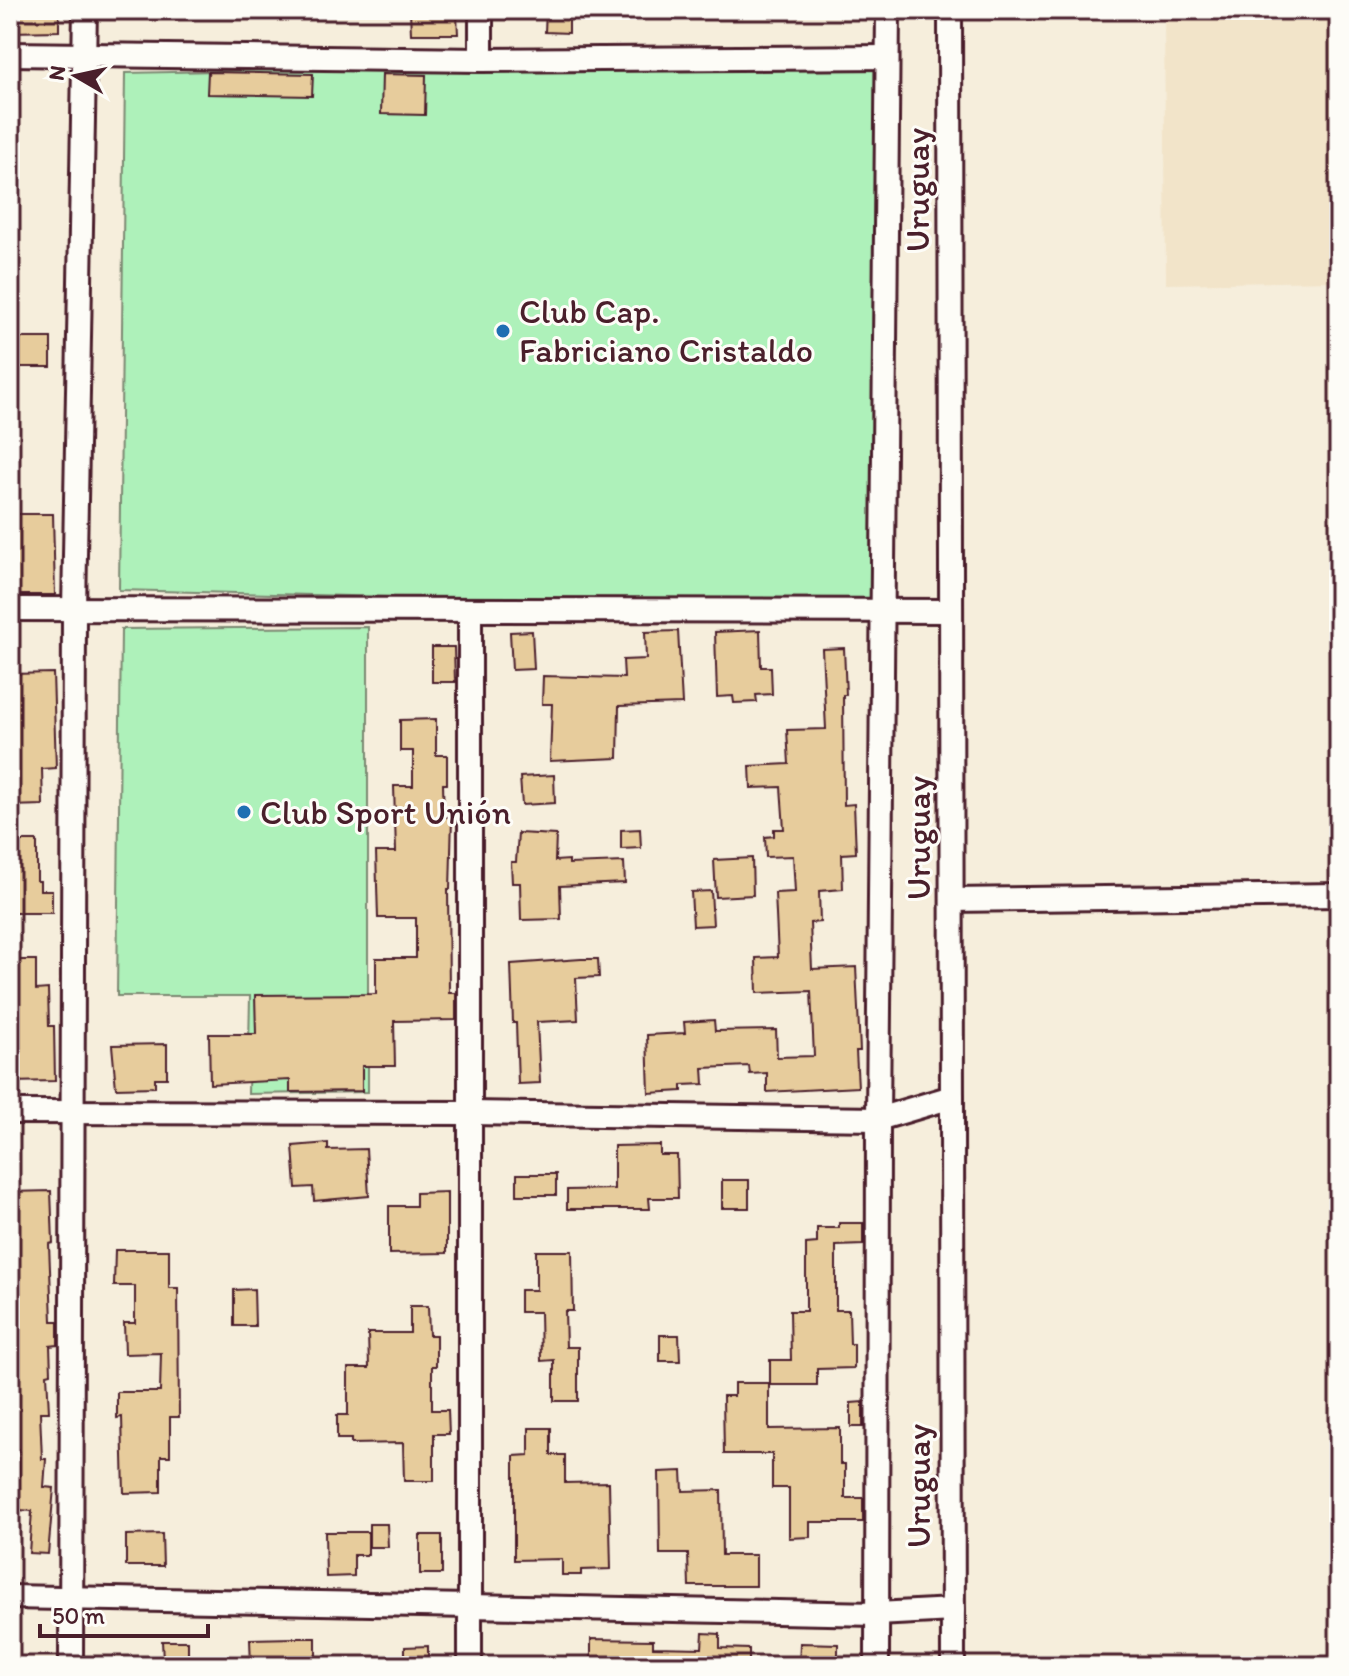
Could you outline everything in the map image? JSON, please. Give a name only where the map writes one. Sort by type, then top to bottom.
[{"type":"street","points":[[71,1666],[74,609],[85,10]]},
{"type":"street","points":[[481,10],[481,60]]},
{"type":"street","points":[[877,1666],[878,1119],[888,10]]},
{"type":"street","name":"Uruguay","points":[[950,10],[953,1666]]},
{"type":"street","points":[[10,54],[481,60],[887,57]]},
{"type":"street","points":[[10,609],[951,611]]},
{"type":"street","points":[[470,610],[470,1666]]},
{"type":"street","points":[[952,900],[1339,895]]},
{"type":"street","points":[[10,1112],[470,1113],[878,1119],[952,1097]]},
{"type":"street","points":[[10,1597],[877,1614],[953,1610]]},
{"type":"shaded area","points":[[1164,10],[1339,10],[1339,281],[1166,284]]},
{"type":"green space","name":"Club Cap. Fabriciano Cristaldo","points":[[887,57],[883,610],[119,590],[125,73]]},
{"type":"green space","name":"Club Sport Unión","points":[[368,627],[368,1092],[248,1094],[250,996],[117,996],[121,629]]},
{"type":"building","points":[[10,10],[59,10],[59,31],[10,32]]},
{"type":"building","points":[[410,10],[444,10],[444,15],[457,15],[458,34],[411,34]]},
{"type":"building","points":[[546,10],[569,10],[569,33],[545,32]]},
{"type":"building","points":[[208,72],[313,74],[312,96],[207,94]]},
{"type":"building","points":[[382,74],[426,75],[425,115],[381,114]]},
{"type":"building","points":[[10,338],[51,338],[51,367],[10,367]]},
{"type":"building","points":[[10,514],[53,514],[55,595],[15,595],[15,549],[10,549]]},
{"type":"building","points":[[760,630],[761,667],[771,667],[772,694],[756,695],[757,702],[734,703],[733,696],[717,697],[715,632]]},
{"type":"building","points":[[532,631],[534,669],[512,670],[510,632]]},
{"type":"building","points":[[678,631],[682,704],[619,706],[618,758],[550,761],[552,704],[542,704],[543,676],[624,678],[623,660],[646,659],[645,632]]},
{"type":"building","points":[[432,647],[454,647],[455,682],[432,682]]},
{"type":"building","points":[[844,648],[844,805],[854,804],[856,853],[842,854],[843,889],[819,891],[820,922],[810,923],[812,969],[856,967],[860,1051],[856,1051],[858,1087],[767,1092],[767,1073],[750,1074],[749,1066],[703,1068],[704,1084],[682,1085],[682,1091],[649,1093],[647,1035],[685,1033],[684,1022],[714,1020],[715,1031],[776,1030],[777,1057],[814,1056],[811,991],[757,993],[756,958],[778,957],[775,893],[795,892],[793,856],[766,857],[765,837],[774,836],[774,829],[784,829],[781,787],[751,788],[750,766],[789,764],[787,730],[826,729],[822,649]]},
{"type":"building","points":[[53,673],[56,768],[42,769],[43,805],[10,806],[10,785],[16,785],[15,749],[10,749],[11,674]]},
{"type":"building","points":[[436,719],[436,755],[447,755],[447,784],[443,784],[444,817],[452,817],[448,889],[449,993],[456,993],[456,1020],[394,1021],[395,1066],[362,1066],[362,1091],[290,1092],[290,1080],[210,1084],[209,1034],[256,1034],[255,995],[376,994],[376,958],[416,958],[416,918],[378,918],[376,852],[396,852],[394,786],[413,786],[413,751],[400,751],[400,720]]},
{"type":"building","points":[[554,775],[555,803],[522,805],[520,777]]},
{"type":"building","points":[[640,829],[641,848],[621,849],[621,830]]},
{"type":"building","points":[[518,833],[556,835],[555,861],[569,860],[569,864],[624,862],[625,883],[560,886],[561,919],[521,920],[520,883],[512,883],[511,862],[516,862]]},
{"type":"building","points":[[10,841],[37,841],[37,881],[40,881],[40,890],[52,890],[52,913],[10,913]]},
{"type":"building","points":[[752,858],[753,895],[716,897],[714,860]]},
{"type":"building","points":[[711,891],[713,925],[693,926],[691,892]]},
{"type":"building","points":[[598,959],[599,977],[576,978],[578,1020],[537,1022],[540,1083],[518,1084],[511,964]]},
{"type":"building","points":[[10,960],[36,960],[36,990],[48,989],[49,1026],[54,1026],[55,1081],[10,1082]]},
{"type":"building","points":[[167,1044],[167,1078],[155,1078],[155,1087],[116,1088],[112,1045]]},
{"type":"building","points":[[328,1143],[328,1150],[366,1149],[369,1196],[314,1201],[313,1187],[296,1188],[293,1146]]},
{"type":"building","points":[[660,1145],[660,1155],[677,1155],[678,1198],[649,1198],[650,1209],[567,1209],[567,1190],[614,1189],[614,1146]]},
{"type":"building","points":[[517,1174],[556,1174],[556,1195],[517,1195]]},
{"type":"building","points":[[722,1180],[749,1180],[749,1208],[722,1208]]},
{"type":"building","points":[[51,1191],[53,1243],[49,1244],[52,1321],[58,1321],[58,1345],[50,1346],[51,1373],[47,1374],[49,1412],[40,1412],[42,1459],[46,1459],[44,1487],[54,1488],[48,1554],[29,1553],[32,1511],[19,1510],[19,1449],[10,1450],[10,1192]]},
{"type":"building","points":[[447,1192],[447,1253],[389,1254],[389,1206],[416,1206],[416,1193]]},
{"type":"building","points":[[839,1223],[863,1223],[863,1245],[836,1246],[836,1310],[849,1310],[854,1368],[817,1369],[817,1385],[770,1385],[770,1360],[791,1360],[790,1311],[806,1311],[806,1244],[817,1243],[817,1228],[839,1228]]},
{"type":"building","points":[[115,1250],[169,1250],[169,1288],[178,1288],[179,1417],[170,1417],[170,1456],[161,1456],[161,1492],[124,1493],[122,1417],[117,1418],[117,1392],[160,1392],[161,1353],[125,1354],[124,1323],[135,1323],[135,1286],[114,1286]]},
{"type":"building","points":[[536,1251],[572,1251],[573,1311],[565,1311],[566,1347],[578,1347],[578,1401],[554,1401],[554,1360],[541,1361],[540,1312],[520,1312],[520,1290],[536,1290]]},
{"type":"building","points":[[254,1289],[255,1326],[234,1326],[234,1290]]},
{"type":"building","points":[[410,1306],[428,1306],[429,1335],[436,1335],[432,1410],[448,1410],[449,1434],[434,1434],[434,1481],[404,1481],[403,1443],[351,1444],[351,1439],[337,1439],[337,1415],[348,1415],[348,1368],[369,1368],[368,1333],[410,1333]]},
{"type":"building","points":[[660,1335],[679,1335],[680,1361],[660,1361]]},
{"type":"building","points":[[734,1383],[769,1383],[769,1429],[840,1428],[840,1464],[845,1464],[845,1498],[863,1498],[863,1522],[810,1522],[810,1537],[789,1538],[789,1488],[772,1488],[772,1454],[724,1454],[723,1396],[734,1396]]},
{"type":"building","points":[[863,1402],[863,1427],[851,1427],[851,1403]]},
{"type":"building","points":[[529,1428],[551,1428],[551,1455],[565,1455],[565,1483],[609,1482],[611,1569],[581,1570],[581,1575],[562,1575],[562,1559],[514,1560],[514,1456],[529,1455]]},
{"type":"building","points":[[682,1471],[683,1491],[721,1490],[722,1555],[756,1555],[756,1586],[689,1586],[688,1554],[660,1554],[659,1472]]},
{"type":"building","points":[[369,1524],[387,1524],[388,1547],[369,1547]]},
{"type":"building","points":[[325,1532],[368,1532],[368,1555],[354,1555],[354,1576],[326,1577]]},
{"type":"building","points":[[162,1534],[163,1566],[126,1566],[126,1535]]},
{"type":"building","points":[[420,1535],[442,1535],[442,1574],[420,1574]]},
{"type":"building","points":[[703,1633],[720,1634],[720,1648],[749,1649],[749,1666],[591,1666],[591,1639],[653,1640],[653,1647],[702,1648]]},
{"type":"building","points":[[316,1638],[316,1666],[251,1666],[250,1639]]},
{"type":"building","points":[[162,1641],[188,1641],[188,1660],[163,1660]]},
{"type":"building","points":[[800,1643],[838,1644],[838,1666],[799,1666]]},
{"type":"building","points":[[428,1646],[428,1666],[405,1666],[405,1647]]},
{"type":"place","name":"Club Cap. Fabriciano Cristaldo","points":[[503,331]]},
{"type":"place","name":"Club Sport Unión","points":[[244,812]]}]
